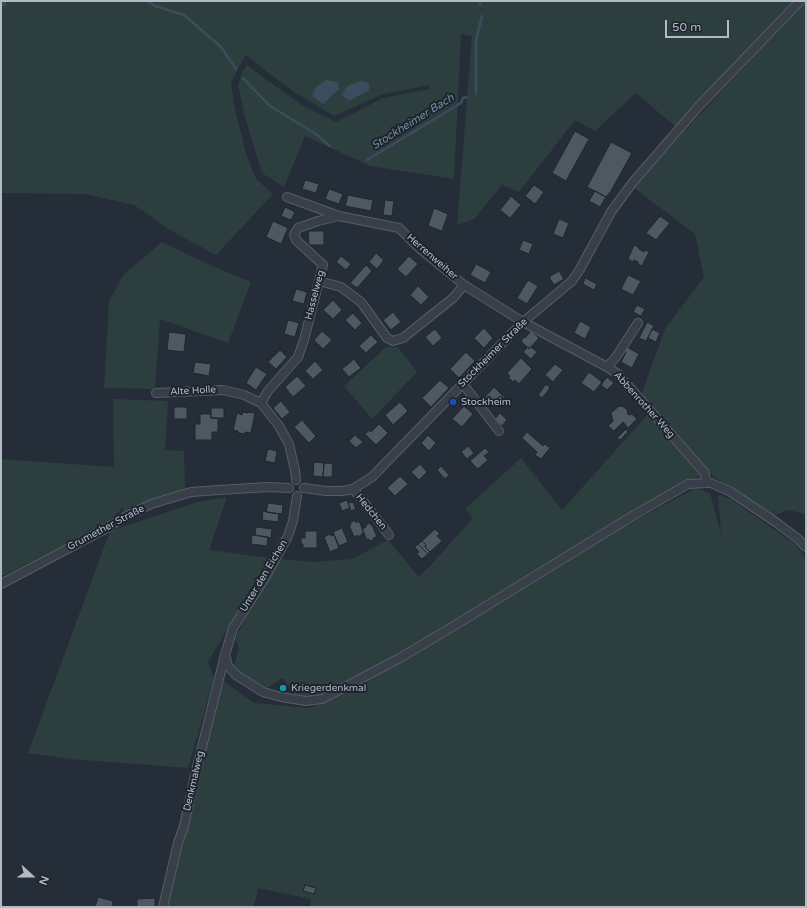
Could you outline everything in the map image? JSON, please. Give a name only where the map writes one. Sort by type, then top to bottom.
[{"type":"street","name":"Stockheimer Straße","points":[[304,488],[326,491],[342,491],[353,489],[372,477],[523,322],[572,280],[580,269],[611,212],[633,182],[699,106],[800,1]]},
{"type":"street","name":"Herrenweiher","points":[[287,197],[339,216],[399,228],[419,248],[464,285],[523,322]]},
{"type":"street","name":"Hasselweg","points":[[261,404],[268,391],[298,357],[304,340],[323,265],[296,240],[294,235],[298,228],[339,216]]},
{"type":"street","points":[[319,282],[341,287],[361,302],[387,338],[393,341],[403,338],[453,298],[464,285]]},
{"type":"street","name":"Abbenrother Weg","points":[[523,322],[618,374],[704,472],[707,483]]},
{"type":"street","points":[[607,367],[616,357],[638,323]]},
{"type":"street","points":[[463,384],[499,431]]},
{"type":"street","name":"Alte Holle","points":[[156,393],[223,390],[244,395],[261,404],[279,426],[289,444],[296,470],[296,480]]},
{"type":"street","points":[[296,480],[301,482],[304,488],[303,493],[297,496],[290,492],[289,488],[292,482],[296,480]]},
{"type":"street","points":[[225,654],[228,666],[236,675],[263,692],[306,701],[322,699],[398,659],[628,518],[688,484],[711,483],[731,492],[777,523],[806,547]]},
{"type":"street","name":"Grumether Straße","points":[[1,584],[151,504],[191,492],[254,488],[289,488]]},
{"type":"street","name":"Hedchen","points":[[353,489],[390,534]]},
{"type":"street","name":"Unter den Eichen","points":[[225,654],[233,628],[266,576],[288,536],[293,521],[297,496]]},
{"type":"street","name":"Denkmalweg","points":[[163,907],[225,654]]},
{"type":"shaded area","points":[[1,1],[793,1],[676,127],[636,93],[595,131],[575,120],[519,192],[502,185],[474,219],[457,225],[472,36],[461,34],[454,179],[370,166],[305,136],[284,187],[262,173],[245,117],[238,86],[241,75],[247,65],[305,107],[336,122],[383,98],[430,89],[430,85],[383,94],[334,116],[297,94],[246,55],[231,82],[234,105],[246,153],[256,179],[273,194],[216,255],[170,230],[134,205],[85,194],[1,193]]},
{"type":"shaded area","points":[[805,1],[806,514],[788,510],[773,516],[758,508],[705,470],[641,395],[665,329],[704,277],[695,234],[633,187]]},
{"type":"shaded area","points":[[162,242],[210,265],[251,282],[228,343],[160,319],[155,389],[104,388],[109,301],[124,274]]},
{"type":"shaded area","points":[[386,347],[398,347],[417,372],[372,419],[344,386]]},
{"type":"shaded area","points":[[113,399],[168,401],[165,450],[184,451],[185,490],[123,513],[123,506],[112,520],[1,577],[1,459],[114,467]]},
{"type":"shaded area","points":[[648,414],[702,474],[624,516],[629,524],[696,488],[710,493],[721,534],[718,495],[729,498],[795,544],[806,559],[806,907],[310,907],[311,899],[258,888],[254,907],[167,906],[222,680],[254,703],[310,708],[374,677],[601,541],[598,533],[379,666],[306,701],[295,695],[283,678],[257,694],[232,674],[239,648],[235,638],[279,559],[314,562],[352,559],[388,540],[419,577],[473,518],[465,509],[521,458],[562,510]]},
{"type":"shaded area","points":[[227,497],[209,550],[269,558],[208,662],[214,678],[188,768],[70,759],[28,753],[110,531],[197,502]]},
{"type":"water","points":[[326,80],[338,82],[339,89],[323,104],[312,96],[316,87]]},
{"type":"water","points":[[360,81],[367,82],[369,85],[369,90],[349,101],[342,95],[346,87]]},
{"type":"building","points":[[575,131],[589,139],[566,181],[552,173]]},
{"type":"building","points":[[611,142],[632,153],[611,191],[606,197],[587,187]]},
{"type":"building","points":[[305,180],[319,184],[316,193],[302,189]]},
{"type":"building","points":[[534,185],[544,192],[535,204],[525,196]]},
{"type":"building","points":[[329,189],[343,194],[339,204],[325,199]]},
{"type":"building","points":[[595,191],[606,197],[600,207],[589,201]]},
{"type":"building","points":[[348,195],[373,200],[371,211],[345,206]]},
{"type":"building","points":[[511,196],[521,205],[510,218],[500,210]]},
{"type":"building","points":[[385,200],[394,201],[392,216],[383,215]]},
{"type":"building","points":[[285,207],[295,212],[291,220],[281,216]]},
{"type":"building","points":[[434,208],[448,214],[442,231],[428,226]]},
{"type":"building","points":[[660,216],[670,223],[656,240],[646,233]]},
{"type":"building","points":[[559,219],[569,223],[563,238],[553,234]]},
{"type":"building","points":[[273,221],[288,228],[281,244],[266,237]]},
{"type":"building","points":[[308,231],[324,231],[324,245],[309,245]]},
{"type":"building","points":[[523,240],[533,244],[529,254],[519,250]]},
{"type":"building","points":[[633,244],[644,252],[645,250],[649,252],[642,266],[634,260],[633,262],[626,258],[628,259],[634,245]]},
{"type":"building","points":[[376,253],[384,260],[377,269],[369,262]]},
{"type":"building","points":[[341,256],[351,264],[346,270],[336,262]]},
{"type":"building","points":[[409,256],[418,264],[406,277],[397,269]]},
{"type":"building","points":[[476,264],[491,272],[485,283],[470,275]]},
{"type":"building","points":[[366,265],[372,271],[357,288],[350,283]]},
{"type":"building","points":[[559,271],[564,279],[554,285],[549,277]]},
{"type":"building","points":[[628,275],[641,281],[633,295],[621,289]]},
{"type":"building","points":[[585,278],[597,284],[594,290],[583,284]]},
{"type":"building","points":[[528,280],[538,286],[527,304],[517,298]]},
{"type":"building","points":[[418,286],[429,297],[421,305],[410,295]]},
{"type":"building","points":[[296,289],[307,292],[304,304],[292,301]]},
{"type":"building","points":[[333,300],[342,310],[333,319],[323,310]]},
{"type":"building","points":[[637,305],[645,309],[641,316],[633,312]]},
{"type":"building","points":[[393,312],[401,322],[391,330],[383,320]]},
{"type":"building","points":[[353,313],[362,323],[355,330],[345,320]]},
{"type":"building","points":[[288,320],[299,323],[295,337],[284,334]]},
{"type":"building","points":[[580,321],[591,327],[585,339],[574,333]]},
{"type":"building","points":[[647,322],[654,326],[646,341],[639,338]]},
{"type":"building","points":[[484,328],[493,338],[484,348],[474,338]]},
{"type":"building","points":[[435,329],[442,338],[433,346],[425,337]]},
{"type":"building","points":[[652,329],[660,333],[656,342],[648,338]]},
{"type":"building","points":[[322,331],[332,340],[323,349],[314,340]]},
{"type":"building","points":[[531,331],[539,338],[529,349],[521,341]]},
{"type":"building","points":[[169,332],[186,334],[184,352],[167,350]]},
{"type":"building","points":[[371,335],[378,342],[366,353],[359,346]]},
{"type":"building","points":[[528,347],[529,349],[531,347],[537,352],[531,359],[523,352]]},
{"type":"building","points":[[627,347],[639,354],[632,368],[621,362],[626,352],[624,351]]},
{"type":"building","points":[[280,350],[287,357],[276,369],[268,362]]},
{"type":"building","points":[[466,352],[475,361],[459,378],[450,369]]},
{"type":"building","points":[[521,358],[532,369],[519,384],[515,380],[513,382],[508,377],[510,376],[507,373]]},
{"type":"building","points":[[354,359],[361,368],[349,377],[342,369]]},
{"type":"building","points":[[315,361],[323,370],[313,379],[305,371]]},
{"type":"building","points":[[195,362],[211,364],[209,376],[193,373]]},
{"type":"building","points":[[555,364],[563,370],[553,382],[545,375]]},
{"type":"building","points":[[256,367],[267,374],[256,390],[246,383]]},
{"type":"building","points":[[589,372],[602,382],[594,392],[581,383]]},
{"type":"building","points":[[297,376],[306,386],[293,397],[285,387]]},
{"type":"building","points":[[607,377],[614,383],[607,390],[601,385]]},
{"type":"building","points":[[440,380],[449,388],[431,407],[422,398]]},
{"type":"building","points":[[546,384],[550,388],[542,398],[538,395]]},
{"type":"building","points":[[494,387],[505,398],[495,408],[484,398]]},
{"type":"building","points":[[281,401],[290,412],[282,419],[273,408]]},
{"type":"building","points":[[400,402],[408,411],[393,425],[385,415]]},
{"type":"building","points":[[464,406],[473,414],[462,427],[452,419]]},
{"type":"building","points":[[619,406],[624,407],[628,411],[627,413],[629,415],[632,414],[637,419],[628,428],[623,422],[614,431],[608,426],[613,421],[611,413]]},
{"type":"building","points":[[174,407],[187,407],[187,419],[174,419]]},
{"type":"building","points":[[211,408],[224,408],[224,418],[211,418]]},
{"type":"building","points":[[243,412],[255,413],[251,433],[238,433],[238,431],[233,430],[237,413],[242,415]]},
{"type":"building","points":[[500,413],[507,420],[502,426],[495,419]]},
{"type":"building","points":[[200,414],[211,414],[211,418],[218,418],[218,432],[212,432],[212,440],[195,440],[195,424],[200,424]]},
{"type":"building","points":[[302,420],[316,436],[309,443],[294,427]]},
{"type":"building","points":[[379,424],[388,433],[376,445],[365,434],[370,430],[371,432]]},
{"type":"building","points":[[626,429],[628,432],[620,440],[617,438]]},
{"type":"building","points":[[527,432],[543,446],[545,444],[550,448],[541,459],[535,455],[537,452],[522,438]]},
{"type":"building","points":[[355,435],[363,442],[356,448],[349,441]]},
{"type":"building","points":[[428,435],[436,443],[429,451],[421,443]]},
{"type":"building","points":[[468,446],[474,453],[467,459],[461,452]]},
{"type":"building","points":[[485,448],[489,452],[484,456],[488,460],[478,469],[470,461]]},
{"type":"building","points":[[268,449],[277,451],[275,463],[265,461]]},
{"type":"building","points":[[314,462],[324,463],[323,477],[313,476]]},
{"type":"building","points":[[324,463],[333,464],[332,477],[323,477]]},
{"type":"building","points":[[420,464],[427,472],[419,480],[411,472]]},
{"type":"building","points":[[441,466],[449,475],[445,479],[437,470]]},
{"type":"building","points":[[400,476],[408,484],[395,496],[387,488]]},
{"type":"building","points":[[347,500],[350,508],[342,511],[339,503]]},
{"type":"building","points":[[353,502],[356,509],[351,511],[348,503]]},
{"type":"building","points":[[268,503],[283,505],[282,514],[266,512]]},
{"type":"building","points":[[263,511],[279,514],[278,522],[262,520]]},
{"type":"building","points":[[355,520],[356,523],[359,521],[364,533],[358,537],[358,535],[354,537],[349,525],[351,525],[350,523]]},
{"type":"building","points":[[370,523],[377,537],[370,541],[369,539],[367,540],[362,529]]},
{"type":"building","points":[[256,527],[272,529],[271,538],[255,535]]},
{"type":"building","points":[[342,528],[348,542],[339,546],[333,532]]},
{"type":"building","points":[[435,529],[440,534],[437,536],[442,541],[430,552],[422,541]]},
{"type":"building","points":[[305,531],[317,531],[317,548],[303,548],[301,538],[305,538]]},
{"type":"building","points":[[330,534],[331,536],[334,535],[339,548],[330,552],[324,537]]},
{"type":"building","points":[[252,535],[268,537],[267,546],[251,544]]},
{"type":"building","points":[[422,541],[430,552],[428,554],[418,544]]},
{"type":"building","points":[[418,544],[428,554],[422,559],[417,554],[419,552],[415,547]]},
{"type":"building","points":[[305,885],[316,888],[314,894],[303,891]]},
{"type":"building","points":[[98,897],[113,901],[112,907],[95,907]]},
{"type":"building","points":[[155,898],[155,907],[137,907],[137,899]]},
{"type":"waterway","name":"Stockheimer Bach","points":[[1,5],[4,5],[5,1]]},
{"type":"waterway","name":"Stockheimer Bach","points":[[147,1],[155,6],[184,15],[221,47],[236,69]]},
{"type":"waterway","name":"Stockheimer Bach","points":[[476,94],[476,40],[482,16]]},
{"type":"waterway","name":"Stockheimer Bach","points":[[243,78],[270,106],[316,134],[330,146]]},
{"type":"waterway","name":"Stockheimer Bach","points":[[367,160],[461,103],[463,98],[467,97]]},
{"type":"place","name":"Stockheim","points":[[453,402]]},
{"type":"place","name":"Kriegerdenkmal","points":[[283,688]]}]
